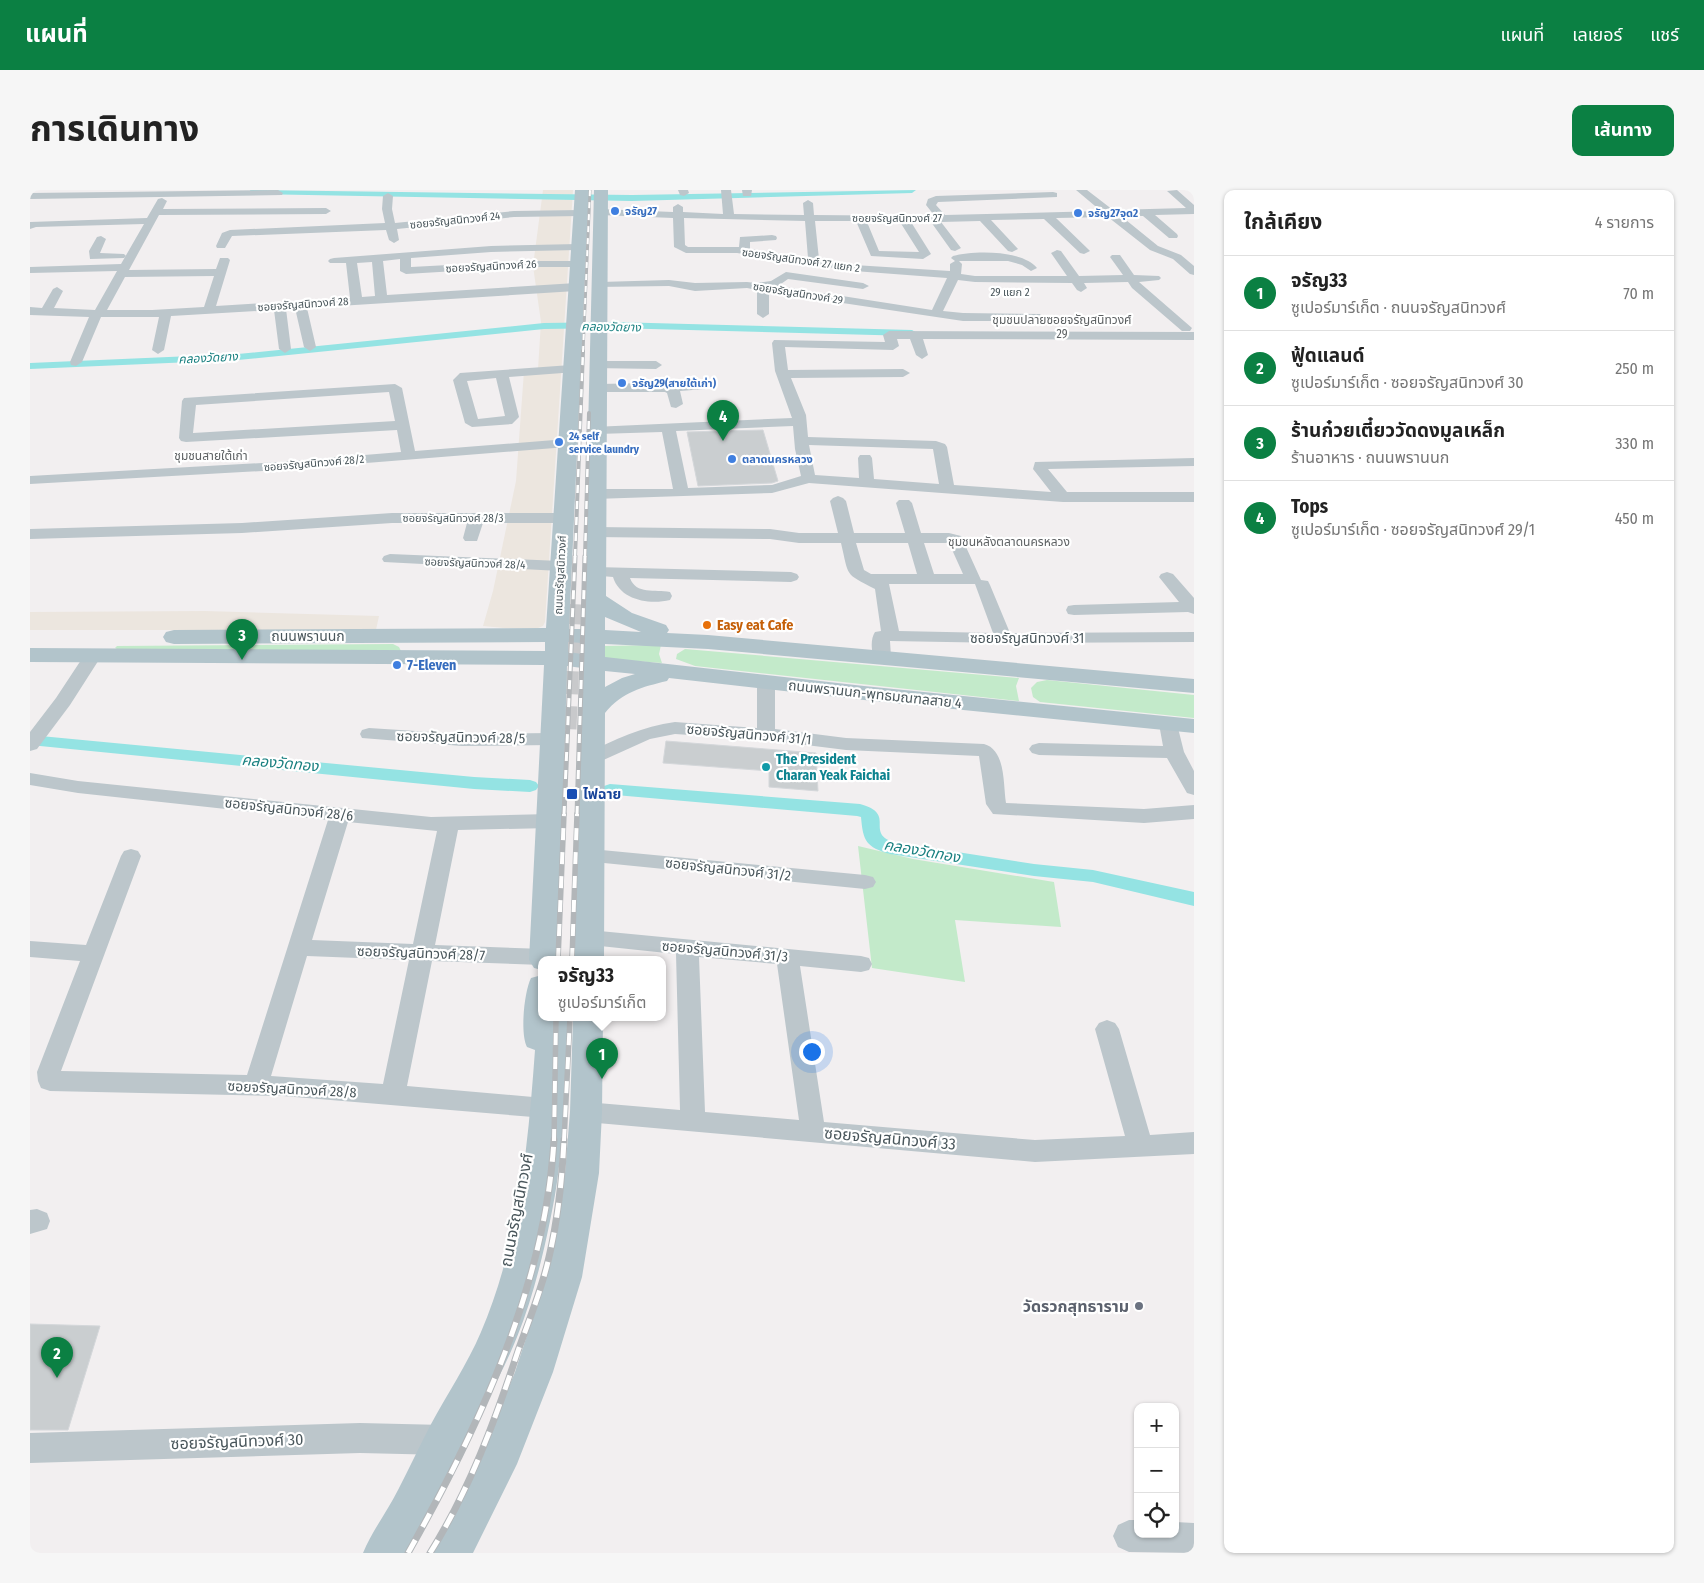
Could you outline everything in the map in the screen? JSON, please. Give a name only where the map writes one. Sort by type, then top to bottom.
[{"type":"main road","name":"ถนนจรัญสนิทวงศ์","points":[[547,956],[576,739],[593,662],[594,597],[581,556],[563,518],[582,199]]},
{"type":"main road","name":"ถนนจรัญสนิทวงศ์","points":[[585,953],[592,856],[576,739],[556,647],[581,556],[595,494],[598,430],[601,199]]},
{"type":"main road","points":[[584,406],[598,362]]},
{"type":"main road","points":[[571,364],[584,406]]},
{"type":"main road","name":"ถนนจรัญสนิทวงศ์","points":[[581,556],[584,406]]},
{"type":"main road","points":[[594,597],[614,615],[633,623],[697,641]]},
{"type":"main road","points":[[556,647],[594,637],[887,647],[1060,674],[1194,686]]},
{"type":"main road","name":"ถนนพรานนก","points":[[30,638],[556,647]]},
{"type":"main road","points":[[692,674],[671,663],[668,658],[672,649],[697,641]]},
{"type":"main road","name":"ถนนพรานนก","points":[[30,655],[93,656],[556,647]]},
{"type":"main road","name":"ถนนพรานนก-พุทธมณฑลสาย 4","points":[[556,647],[593,662],[766,683],[1194,726]]},
{"type":"main road","points":[[576,739],[602,699],[621,686],[643,678],[692,674]]},
{"type":"main road","points":[[1060,674],[1027,678],[1022,686],[1023,693],[1038,707],[1061,713]]},
{"type":"main road","name":"ถนนจรัญสนิทวงศ์","points":[[546,956],[550,821],[576,739]]},
{"type":"main road","name":"ถนนจรัญสนิทวงศ์","points":[[576,739],[585,953]]},
{"type":"main road","name":"ถนนจรัญสนิทวงศ์","points":[[447,1433],[487,1326],[515,1228],[524,1185],[541,1021]]},
{"type":"main road","name":"ถนนจรัญสนิทวงศ์","points":[[384,1553],[412,1506],[447,1433],[478,1379],[498,1337],[514,1293],[533,1220],[545,1137],[552,1021]]},
{"type":"main road","points":[[516,1414],[543,1314],[559,1236],[566,1189],[575,1021]]},
{"type":"main road","points":[[450,1553],[497,1464],[534,1372],[564,1277],[579,1190],[586,1112],[588,1021]]},
{"type":"street","points":[[1081,190],[1154,248],[1177,257],[1194,272]]},
{"type":"street","points":[[1172,191],[1194,211]]},
{"type":"street","points":[[30,196],[278,193]]},
{"type":"street","points":[[922,354],[918,334],[931,313],[952,291],[956,253],[931,205],[932,201],[936,199],[1028,193],[1053,195]]},
{"type":"street","points":[[1028,193],[1084,251]]},
{"type":"street","points":[[76,362],[98,314],[167,194]]},
{"type":"street","points":[[727,194],[728,217]]},
{"type":"street","points":[[209,210],[221,196]]},
{"type":"street","points":[[388,196],[387,209],[395,242]]},
{"type":"street","points":[[324,243],[329,229],[326,211],[333,199]]},
{"type":"street","name":"ซอยจรัญสนิทวงศ์ 24","points":[[220,272],[226,235],[230,233],[390,226],[467,215],[490,217],[544,213],[582,199]]},
{"type":"street","name":"ซอยจรัญสนิทวงศ์ 27","points":[[601,199],[645,214],[678,211],[728,217],[760,213],[861,222],[1194,211]]},
{"type":"street","points":[[1127,201],[1173,236]]},
{"type":"street","points":[[644,202],[645,214]]},
{"type":"street","points":[[808,203],[814,262]]},
{"type":"street","points":[[153,217],[209,210],[326,211]]},
{"type":"street","name":"ซอยจรัญสนิทวงศ์ 27 แยก 2","points":[[678,211],[682,249],[745,252],[854,268],[1077,288]]},
{"type":"street","points":[[30,226],[34,224],[192,216]]},
{"type":"street","points":[[490,217],[495,229]]},
{"type":"street","points":[[982,217],[1012,249]]},
{"type":"street","points":[[861,222],[877,255],[923,256],[925,254],[906,222]]},
{"type":"street","points":[[59,235],[144,235]]},
{"type":"street","points":[[133,254],[119,252],[125,242],[144,235]]},
{"type":"street","points":[[745,252],[744,239],[741,238],[772,238]]},
{"type":"street","points":[[94,257],[94,251],[101,239]]},
{"type":"street","name":"ซอยจรัญสนิทวงศ์ 26","points":[[577,264],[522,264],[406,271],[404,255],[509,248],[578,247]]},
{"type":"street","points":[[956,253],[1017,258],[1028,263],[1031,268]]},
{"type":"street","points":[[1057,253],[1077,288],[1130,278],[1155,278]]},
{"type":"street","points":[[30,259],[133,254]]},
{"type":"street","points":[[334,260],[400,256]]},
{"type":"street","points":[[1116,257],[1136,286],[1190,332]]},
{"type":"street","points":[[377,258],[381,298]]},
{"type":"street","points":[[351,259],[356,300]]},
{"type":"street","points":[[30,270],[220,272],[210,310]]},
{"type":"street","points":[[684,284],[688,280],[700,279],[697,272]]},
{"type":"street","points":[[684,284],[746,284],[751,282],[750,273]]},
{"type":"street","points":[[763,314],[760,287],[774,284],[786,275],[863,286]]},
{"type":"street","name":"ซอยจรัญสนิทวงศ์ 29","points":[[600,285],[684,284],[760,287],[963,317],[1036,316]]},
{"type":"street","name":"ซอยจรัญสนิทวงศ์ 28","points":[[30,311],[98,314],[166,313],[576,287]]},
{"type":"street","name":"29 แยก 2","points":[[1029,292],[1077,288]]},
{"type":"street","points":[[46,312],[57,291]]},
{"type":"street","points":[[300,304],[310,347]]},
{"type":"street","points":[[279,305],[285,349]]},
{"type":"street","points":[[158,350],[166,313]]},
{"type":"street","points":[[908,387],[888,335],[1190,332]]},
{"type":"street","points":[[810,479],[800,422],[794,400],[783,374],[778,343],[894,348]]},
{"type":"street","points":[[598,362],[656,365]]},
{"type":"street","points":[[502,374],[512,417],[507,421],[472,423],[461,378],[571,364]]},
{"type":"street","points":[[783,374],[903,373]]},
{"type":"street","points":[[598,388],[700,386]]},
{"type":"street","points":[[402,425],[186,438],[189,402],[394,388],[409,455]]},
{"type":"street","points":[[667,388],[673,390],[676,404]]},
{"type":"street","points":[[598,430],[669,429],[800,422]]},
{"type":"street","points":[[669,429],[681,493]]},
{"type":"street","points":[[802,441],[936,445],[940,447],[947,488]]},
{"type":"street","name":"ซอยจรัญสนิทวงศ์ 28/2","points":[[30,480],[279,466],[567,443]]},
{"type":"street","points":[[864,458],[867,483]]},
{"type":"street","points":[[1063,497],[1040,469],[1040,465],[1194,462]]},
{"type":"street","points":[[1174,463],[1187,476]]},
{"type":"street","points":[[595,494],[681,493],[777,488],[789,485],[794,481],[810,479],[1063,497],[1194,497]]},
{"type":"street","points":[[838,501],[856,574],[883,587],[887,647]]},
{"type":"street","points":[[402,518],[405,502]]},
{"type":"street","points":[[904,504],[916,538],[927,579]]},
{"type":"street","name":"ซอยจรัญสนิทวงศ์ 28/3","points":[[30,534],[242,528],[402,518],[563,518]]},
{"type":"street","points":[[471,538],[476,518]]},
{"type":"street","points":[[581,556],[770,534],[799,538],[955,539],[974,579],[864,579]]},
{"type":"street","points":[[581,556],[620,572],[791,577]]},
{"type":"street","name":"ซอยจรัญสนิทวงศ์ 28/4","points":[[390,560],[581,556]]},
{"type":"street","points":[[620,572],[622,582],[631,592],[641,595],[664,596]]},
{"type":"street","points":[[1168,577],[1193,608]]},
{"type":"street","points":[[982,585],[1004,638]]},
{"type":"street","points":[[1074,610],[1193,608]]},
{"type":"street","name":"ซอยจรัญสนิทวงศ์ 31","points":[[887,647],[1004,638],[1194,637]]},
{"type":"street","points":[[35,740],[93,656]]},
{"type":"street","points":[[766,683],[766,734]]},
{"type":"street","points":[[1168,724],[1174,752],[1194,789]]},
{"type":"street","name":"ซอยจรัญสนิทวงศ์ 31/1","points":[[576,739],[639,736],[661,729],[675,728],[766,734],[846,744],[984,750],[990,757],[996,804],[1000,809],[1144,816],[1194,812]]},
{"type":"street","name":"ซอยจรัญสนิทวงศ์ 28/5","points":[[369,734],[462,740],[576,739]]},
{"type":"street","points":[[1038,749],[1174,752]]},
{"type":"street","name":"ซอยจรัญสนิทวงศ์ 28/6","points":[[30,779],[78,787],[431,824],[550,821]]},
{"type":"street","points":[[256,1085],[340,814]]},
{"type":"street","points":[[393,1095],[449,823]]},
{"type":"street","points":[[30,949],[94,954],[131,856]]},
{"type":"street","name":"ซอยจรัญสนิทวงศ์ 31/2","points":[[592,856],[865,882]]},
{"type":"street","points":[[687,947],[693,1121]]},
{"type":"street","name":"ซอยจรัญสนิทวงศ์ 31/3","points":[[585,953],[687,947],[861,964]]},
{"type":"street","name":"ซอยจรัญสนิทวงศ์ 28/7","points":[[298,948],[422,954],[538,965]]},
{"type":"street","name":"ซอยจรัญสนิทวงศ์ 28/8","points":[[94,954],[49,1072],[50,1081],[256,1085],[533,1107]]},
{"type":"street","points":[[787,957],[813,1132]]},
{"type":"street","points":[[1107,1029],[1140,1146]]},
{"type":"street","name":"ซอยจรัญสนิทวงศ์ 33","points":[[586,1112],[1035,1151],[1194,1143]]},
{"type":"street","name":"ซอยจรัญสนิทวงศ์ 30","points":[[30,1448],[360,1438],[447,1433]]},
{"type":"street","points":[[1129,1536],[1194,1539]]},
{"type":"shaded area","points":[[543,190],[573,190],[545,622],[543,626],[538,628],[483,626],[493,591],[516,481],[524,371],[538,369],[541,322],[533,266]]},
{"type":"shaded area","points":[[205,611],[379,616],[376,630],[30,630],[30,612]]},
{"type":"green space","points":[[393,644],[399,647],[401,651],[119,650],[115,648],[117,646]]},
{"type":"green space","points":[[661,645],[659,654],[662,663],[608,659],[601,656],[602,646]]},
{"type":"green space","points":[[685,649],[1019,678],[1016,686],[1019,701],[695,666],[676,659],[677,654]]},
{"type":"green space","points":[[1047,680],[1194,695],[1194,718],[1040,702],[1033,697],[1031,688],[1037,682]]},
{"type":"green space","points":[[858,846],[913,859],[1054,882],[1061,927],[955,920],[965,982],[872,968]]},
{"type":"building","name":"ตลาดนครหลวง","points":[[763,430],[778,481],[772,483],[698,486],[687,432]]},
{"type":"building","name":"The President Charan Yeak Faichai","points":[[666,741],[816,753],[818,791],[769,787],[769,771],[663,763]]},
{"type":"building","points":[[30,1324],[100,1326],[68,1430],[30,1430]]},
{"type":"waterway","points":[[254,191],[632,198],[912,190]]},
{"type":"waterway","name":"คลองวัดยาง","points":[[30,366],[238,357],[544,326],[613,325],[912,333]]},
{"type":"waterway","name":"คลองวัดทอง","points":[[30,740],[474,783],[530,786]]},
{"type":"waterway","name":"คลองวัดทอง","points":[[610,790],[860,810],[870,814],[872,836],[877,843],[890,848],[1034,870],[1093,876],[1194,899]]},
{"type":"tunnel","points":[[565,729],[570,604]]},
{"type":"railway","points":[[583,352],[590,190]]},
{"type":"railway","points":[[575,557],[583,351]]},
{"type":"railway","points":[[585,557],[589,413]]},
{"type":"railway","points":[[564,815],[575,556]]},
{"type":"railway","points":[[577,815],[585,556]]},
{"type":"railway","points":[[558,956],[564,814]]},
{"type":"railway","points":[[572,956],[577,814]]},
{"type":"railway","points":[[554,1141],[556,1021]]},
{"type":"railway","points":[[564,1141],[570,1021]]},
{"type":"railway","points":[[408,1553],[483,1406],[523,1302],[537,1249],[548,1195],[554,1140]]},
{"type":"railway","points":[[430,1553],[457,1505],[480,1455],[539,1293],[555,1228],[561,1185],[564,1140]]},
{"type":"place","name":"จรัญ27","points":[[615,211]]},
{"type":"place","name":"จรัญ27จุด2","points":[[1078,213]]},
{"type":"place","name":"จรัญ29(สายใต้เก่า)","points":[[622,383]]},
{"type":"place","name":"Tops","points":[[723,441]]},
{"type":"place","name":"24 self service laundry","points":[[559,442]]},
{"type":"place","name":"ตลาดนครหลวง","points":[[732,459]]},
{"type":"place","name":"Easy eat Cafe","points":[[707,625]]},
{"type":"place","name":"ร้านก๋วยเตี๋ยววัดดงมูลเหล็ก","points":[[242,660]]},
{"type":"place","name":"7-Eleven","points":[[397,665]]},
{"type":"place","name":"The President Charan Yeak Faichai","points":[[766,767]]},
{"type":"place","name":"ไฟฉาย","points":[[572,794]]},
{"type":"place","name":"จรัญ33","points":[[602,1079]]},
{"type":"place","name":"วัดรวกสุทธาราม","points":[[1139,1306]]},
{"type":"place","name":"ฟู้ดแลนด์","points":[[57,1378]]},
{"type":"district","name":"ชุมชนปลายซอยจรัญสนิทวงศ์ 29","points":[[1062,327]]},
{"type":"district","name":"ชุมชนสายใต้เก่า","points":[[211,456]]},
{"type":"district","name":"ชุมชนหลังตลาดนครหลวง","points":[[1009,542]]}]
